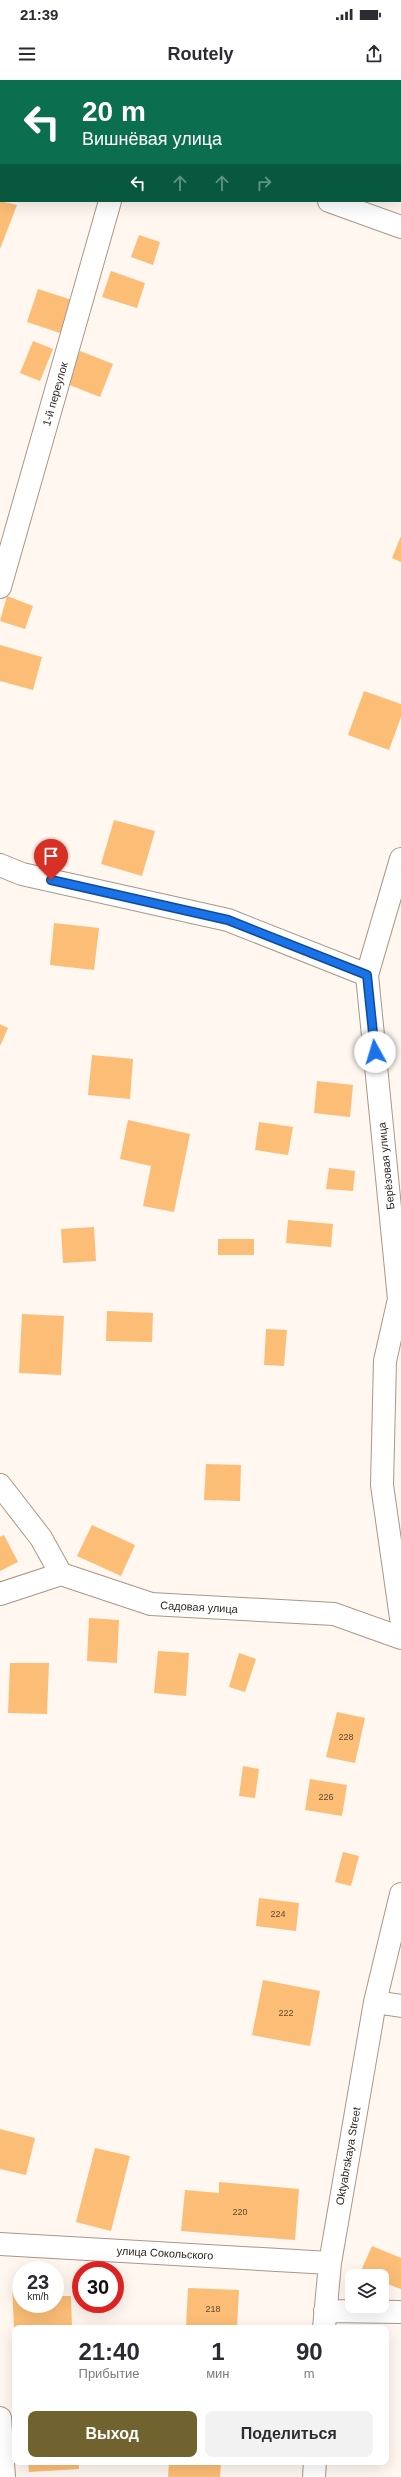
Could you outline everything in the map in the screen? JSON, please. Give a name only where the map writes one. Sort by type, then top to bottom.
[{"type":"street","name":"1-й переулок","points":[[0,587],[110,202]]},
{"type":"street","points":[[332,202],[401,227]]},
{"type":"street","name":"Берёзовая улица","points":[[401,859],[367,975],[399,1299],[384,1361],[382,1485],[401,1618]]},
{"type":"street","points":[[0,865],[22,874],[228,920],[367,975]]},
{"type":"street","points":[[0,1485],[41,1538],[61,1574],[0,1594]]},
{"type":"street","name":"Садовая улица","points":[[61,1574],[151,1604],[334,1614],[401,1638]]},
{"type":"street","name":"Oktyabrskaya Street","points":[[401,1894],[375,2002],[330,2263],[325,2320],[401,2312]]},
{"type":"street","points":[[375,2002],[401,2006]]},
{"type":"street","name":"улица Сокольского","points":[[0,2244],[330,2263]]},
{"type":"street","points":[[0,2418],[4,2477]]},
{"type":"street","points":[[314,2477],[315,2465]]},
{"type":"building","points":[[0,202],[4,202],[17,205],[0,249]]},
{"type":"building","points":[[139,235],[160,242],[153,265],[131,257]]},
{"type":"building","points":[[111,271],[145,283],[137,308],[102,297]]},
{"type":"building","points":[[38,289],[72,300],[60,333],[27,322]]},
{"type":"building","points":[[33,341],[53,349],[40,381],[20,373]]},
{"type":"building","points":[[80,351],[113,364],[100,397],[67,384]]},
{"type":"building","points":[[401,536],[401,562],[392,558]]},
{"type":"building","points":[[7,596],[33,606],[25,629],[0,621]]},
{"type":"building","points":[[0,645],[42,657],[33,690],[0,681]]},
{"type":"building","points":[[364,691],[401,704],[401,717],[389,750],[348,735]]},
{"type":"building","points":[[114,820],[155,831],[142,876],[101,864]]},
{"type":"building","points":[[54,923],[99,928],[94,970],[50,965]]},
{"type":"building","points":[[0,1024],[8,1028],[0,1046]]},
{"type":"building","points":[[92,1055],[133,1059],[130,1099],[88,1095]]},
{"type":"building","points":[[317,1081],[353,1085],[350,1117],[314,1113]]},
{"type":"building","points":[[128,1120],[190,1134],[174,1212],[143,1206],[151,1166],[120,1159]]},
{"type":"building","points":[[259,1122],[293,1127],[288,1155],[255,1150]]},
{"type":"building","points":[[329,1168],[355,1171],[353,1191],[326,1189]]},
{"type":"building","points":[[288,1220],[333,1224],[331,1247],[286,1243]]},
{"type":"building","points":[[94,1227],[96,1261],[63,1263],[61,1229]]},
{"type":"building","points":[[218,1239],[254,1239],[254,1255],[218,1255]]},
{"type":"building","points":[[107,1311],[153,1313],[152,1342],[106,1341]]},
{"type":"building","points":[[22,1314],[64,1316],[61,1375],[19,1373]]},
{"type":"building","points":[[266,1329],[287,1330],[284,1366],[264,1365]]},
{"type":"building","points":[[206,1464],[241,1465],[240,1501],[204,1500]]},
{"type":"building","points":[[92,1525],[135,1545],[121,1576],[77,1556]]},
{"type":"building","points":[[4,1535],[18,1562],[0,1571],[0,1537]]},
{"type":"building","points":[[89,1618],[119,1620],[117,1663],[87,1661]]},
{"type":"building","points":[[158,1651],[189,1653],[186,1696],[154,1693]]},
{"type":"building","points":[[239,1653],[256,1659],[245,1692],[229,1687]]},
{"type":"building","points":[[10,1663],[49,1663],[47,1714],[8,1713]]},
{"type":"building","points":[[337,1712],[365,1718],[355,1763],[326,1757]]},
{"type":"building","points":[[243,1766],[259,1769],[255,1798],[239,1796]]},
{"type":"building","points":[[310,1779],[347,1785],[342,1816],[305,1810]]},
{"type":"building","points":[[343,1852],[359,1856],[351,1886],[335,1882]]},
{"type":"building","points":[[259,1898],[299,1903],[296,1931],[256,1926]]},
{"type":"building","points":[[263,1980],[320,1991],[310,2046],[252,2035]]},
{"type":"building","points":[[0,2129],[35,2138],[26,2175],[0,2169]]},
{"type":"building","points":[[95,2148],[130,2156],[111,2231],[76,2222]]},
{"type":"building","points":[[219,2182],[299,2189],[295,2240],[181,2231],[185,2190],[219,2193]]},
{"type":"building","points":[[372,2246],[401,2258],[401,2289],[389,2285],[389,2269],[362,2269]]},
{"type":"building","points":[[188,2288],[239,2290],[237,2325],[186,2325]]},
{"type":"building","points":[[64,2296],[71,2296],[72,2325],[14,2325],[13,2313],[64,2313]]},
{"type":"building","points":[[28,2465],[79,2465],[79,2469],[29,2472]]},
{"type":"building","points":[[169,2465],[221,2465],[220,2477],[168,2477]]},
{"type":"route","points":[[51,880],[228,920],[367,975],[375,1052]]}]
